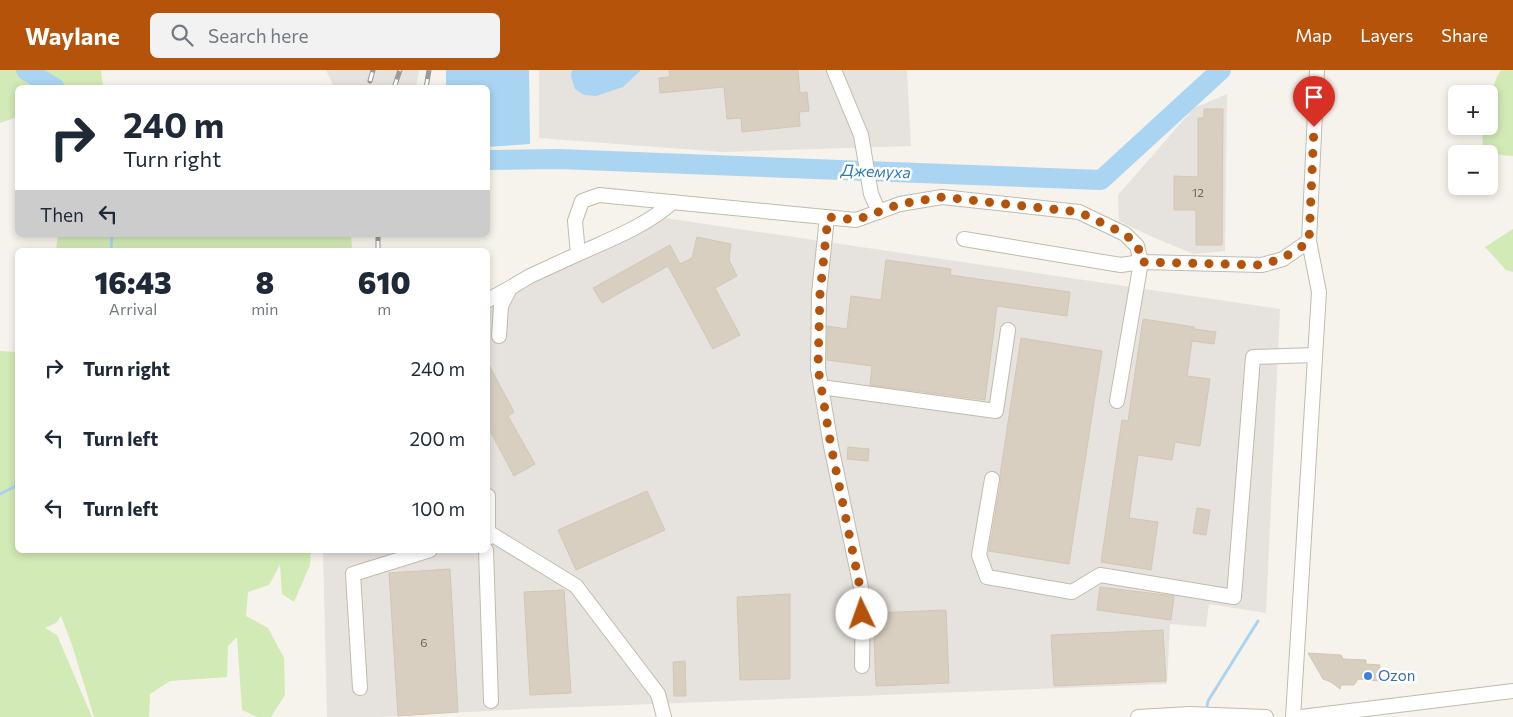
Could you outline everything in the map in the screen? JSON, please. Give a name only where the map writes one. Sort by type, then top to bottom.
[{"type":"street","points":[[834,70],[861,135],[871,194],[879,212]]},
{"type":"street","points":[[1293,717],[1319,292],[1309,242],[1316,70]]},
{"type":"street","points":[[578,254],[575,221],[582,202],[599,195],[856,220],[900,204],[942,197],[1079,212],[1125,234],[1138,246],[1141,262],[1117,401]]},
{"type":"street","points":[[490,299],[530,276],[637,228],[673,202]]},
{"type":"street","points":[[828,217],[820,294],[818,368],[831,446],[862,597],[862,666]]},
{"type":"street","points":[[964,239],[1120,265],[1141,262],[1262,265],[1283,258],[1309,242]]},
{"type":"street","points":[[499,336],[502,306],[510,288]]},
{"type":"street","points":[[821,387],[996,411],[1008,330]]},
{"type":"street","points":[[992,479],[978,555],[987,577],[1072,592],[1100,575],[1234,597],[1253,357],[1315,355]]},
{"type":"street","points":[[490,535],[576,586],[658,694],[664,717]]},
{"type":"street","points":[[360,688],[354,574],[420,553]]},
{"type":"street","points":[[486,553],[491,701]]},
{"type":"street","points":[[1301,717],[1513,691]]},
{"type":"street","points":[[1138,717],[1190,714],[1266,717]]},
{"type":"shaded area","points":[[326,70],[419,70],[416,85],[333,85]]},
{"type":"shaded area","points":[[539,70],[907,70],[911,146],[723,152],[539,138]]},
{"type":"shaded area","points":[[1227,94],[1225,251],[1194,254],[1119,221],[1118,195],[1194,108]]},
{"type":"shaded area","points":[[665,218],[1280,309],[1266,613],[1209,604],[1206,627],[1170,624],[1167,684],[524,709],[379,717],[327,717],[323,553],[490,553],[490,298],[513,292]]},
{"type":"green space","points":[[0,70],[101,70],[103,85],[15,85],[15,118],[0,123]]},
{"type":"green space","points":[[1501,70],[1513,70],[1513,156],[1498,154],[1498,145],[1483,145],[1482,135],[1498,135],[1498,85],[1493,85]]},
{"type":"green space","points":[[1513,229],[1513,272],[1506,270],[1485,247]]},
{"type":"green space","points":[[58,237],[351,237],[352,248],[56,248]]},
{"type":"green space","points":[[0,351],[15,352],[15,553],[311,553],[310,565],[294,602],[282,594],[280,565],[269,585],[248,592],[246,616],[268,628],[284,658],[285,695],[271,717],[257,717],[242,710],[237,637],[228,646],[227,677],[170,681],[150,694],[149,717],[94,717],[61,616],[56,623],[45,628],[57,635],[92,717],[0,717]]},
{"type":"water","points":[[446,70],[529,70],[530,144],[490,147],[490,85],[446,85]]},
{"type":"water","points":[[572,70],[641,70],[623,87],[596,96],[584,95],[575,89],[571,76]]},
{"type":"building","points":[[669,70],[798,70],[800,93],[807,92],[809,111],[799,112],[800,126],[742,132],[741,118],[727,119],[724,87],[660,93],[659,78],[670,77]]},
{"type":"building","points":[[1204,109],[1223,109],[1222,245],[1196,245],[1196,210],[1174,210],[1174,176],[1198,177],[1198,118],[1204,118]]},
{"type":"building","points":[[697,237],[731,244],[729,260],[737,276],[715,288],[740,335],[713,349],[668,266],[602,303],[593,288],[670,245],[680,264],[692,258]]},
{"type":"building","points":[[886,260],[951,269],[950,275],[1070,292],[1067,316],[997,306],[985,400],[870,385],[872,366],[827,360],[827,326],[847,329],[851,296],[881,300]]},
{"type":"building","points":[[1143,319],[1216,332],[1214,344],[1192,341],[1187,376],[1210,379],[1200,446],[1175,442],[1172,460],[1138,455],[1129,518],[1158,522],[1151,570],[1101,562],[1122,420],[1128,421]]},
{"type":"building","points":[[1021,338],[1102,351],[1069,564],[989,551]]},
{"type":"building","points":[[490,367],[514,412],[508,416],[535,464],[514,476],[490,431]]},
{"type":"building","points":[[848,447],[869,449],[868,461],[847,459]]},
{"type":"building","points":[[647,491],[665,530],[576,570],[558,530]]},
{"type":"building","points":[[1197,508],[1210,510],[1206,535],[1193,533]]},
{"type":"building","points":[[450,569],[458,712],[398,716],[389,573]]},
{"type":"building","points":[[1100,587],[1174,596],[1171,620],[1097,610]]},
{"type":"building","points":[[564,590],[571,693],[530,695],[524,592]]},
{"type":"building","points":[[790,594],[790,679],[740,680],[737,597]]},
{"type":"building","points":[[946,610],[949,683],[876,686],[873,613]]},
{"type":"building","points":[[1163,630],[1166,681],[1054,686],[1051,635]]},
{"type":"building","points":[[1308,653],[1341,655],[1343,659],[1366,660],[1366,664],[1380,665],[1379,681],[1358,679],[1354,685],[1341,685],[1340,689],[1323,679]]},
{"type":"building","points":[[685,661],[686,696],[674,696],[673,662]]},
{"type":"waterway","name":"Джемуха","points":[[26,70],[50,85]]},
{"type":"waterway","name":"Джемуха","points":[[490,160],[558,159],[1101,180],[1221,70]]},
{"type":"waterway","points":[[111,248],[112,237]]},
{"type":"waterway","points":[[0,494],[15,486]]},
{"type":"waterway","points":[[1207,706],[1208,701],[1258,621]]},
{"type":"railway","points":[[370,81],[373,70]]},
{"type":"railway","points":[[395,85],[400,70]]},
{"type":"railway","points":[[426,85],[429,70]]},
{"type":"railway","points":[[378,237],[378,248]]},
{"type":"place","name":"Ozon","points":[[1368,676]]},
{"type":"route","points":[[862,614],[862,597],[831,446],[818,368],[820,294],[828,217],[856,220],[900,204],[942,197],[1001,202],[1079,212],[1125,234],[1138,246],[1141,262],[1262,265],[1283,258],[1309,242],[1314,127]]}]
